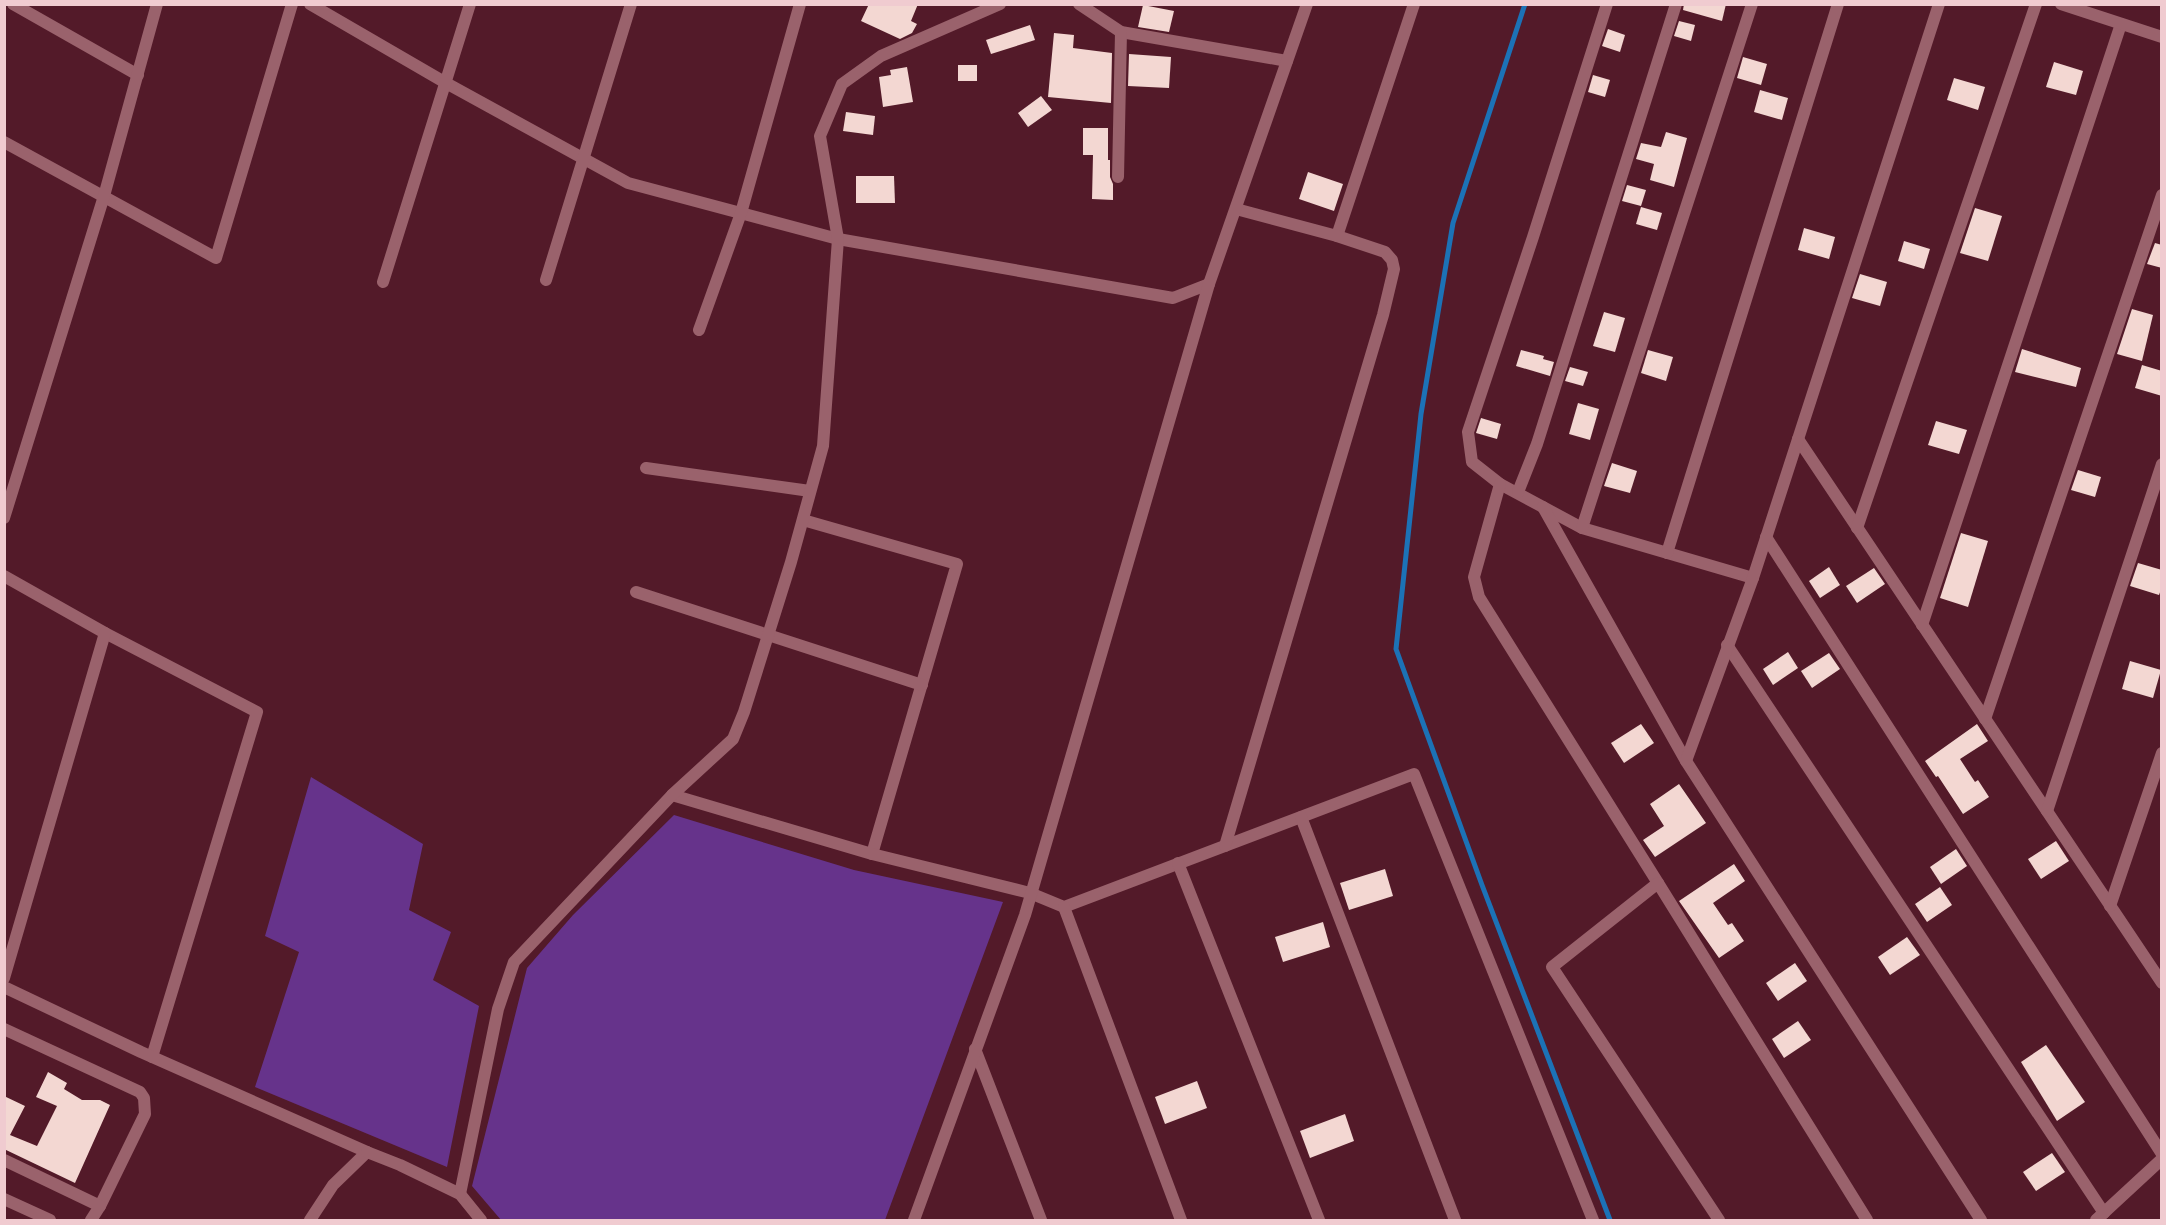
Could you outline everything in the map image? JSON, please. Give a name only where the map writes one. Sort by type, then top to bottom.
[{"type":"street","points":[[13,4],[138,75]]},
{"type":"street","points":[[4,518],[104,196],[157,4]]},
{"type":"street","points":[[4,142],[216,258],[292,4]]},
{"type":"street","points":[[310,4],[446,83],[627,183],[837,238],[1173,298],[1209,284]]},
{"type":"street","points":[[383,282],[470,4]]},
{"type":"street","points":[[546,280],[631,4]]},
{"type":"street","points":[[699,330],[741,213],[800,4]]},
{"type":"street","points":[[460,1194],[498,1009],[514,962],[672,795],[733,739],[744,712],[803,520],[823,446],[837,238],[820,136],[842,84],[881,56],[1000,4]]},
{"type":"street","points":[[1079,4],[1121,32],[1287,61]]},
{"type":"street","points":[[914,1221],[1025,915],[1209,284],[1307,4]]},
{"type":"street","points":[[1337,236],[1414,4]]},
{"type":"street","points":[[1606,4],[1537,226],[1468,432],[1472,462],[1500,484],[1582,528],[1753,578]]},
{"type":"street","points":[[1518,492],[1537,444],[1676,4]]},
{"type":"street","points":[[1582,528],[1752,4]]},
{"type":"street","points":[[1666,553],[1838,4]]},
{"type":"street","points":[[1686,762],[1753,578],[1939,4]]},
{"type":"street","points":[[1857,528],[2036,4]]},
{"type":"street","points":[[2061,4],[2162,37]]},
{"type":"street","points":[[1922,625],[2121,24]]},
{"type":"street","points":[[1118,177],[1121,32]]},
{"type":"street","points":[[1985,719],[2162,195]]},
{"type":"street","points":[[1225,846],[1383,315],[1394,269],[1392,260],[1385,252],[1337,236],[1236,209]]},
{"type":"street","points":[[1798,439],[2162,983]]},
{"type":"street","points":[[2047,811],[2162,464]]},
{"type":"street","points":[[646,468],[810,491]]},
{"type":"street","points":[[1500,484],[1474,577],[1479,597],[1868,1221]]},
{"type":"street","points":[[1543,507],[1686,762],[1982,1221]]},
{"type":"street","points":[[803,520],[957,564],[872,854]]},
{"type":"street","points":[[1766,537],[2162,1154]]},
{"type":"street","points":[[4,576],[105,633],[257,712],[152,1057]]},
{"type":"street","points":[[636,592],[922,686]]},
{"type":"street","points":[[4,978],[105,633]]},
{"type":"street","points":[[1727,645],[2100,1217],[2162,1159]]},
{"type":"street","points":[[2110,906],[2162,753]]},
{"type":"street","points":[[672,795],[872,854],[1030,893],[1064,907],[1414,774],[1593,1221]]},
{"type":"street","points":[[1300,817],[1455,1221]]},
{"type":"street","points":[[1178,863],[1319,1221]]},
{"type":"street","points":[[1658,883],[1552,967],[1719,1221]]},
{"type":"street","points":[[1064,907],[1181,1221]]},
{"type":"street","points":[[4,987],[152,1057],[400,1165],[460,1194],[481,1221]]},
{"type":"street","points":[[4,1029],[140,1092],[144,1098],[145,1114],[91,1221]]},
{"type":"street","points":[[975,1049],[1041,1221]]},
{"type":"street","points":[[310,1221],[333,1185],[367,1152]]},
{"type":"street","points":[[4,1160],[100,1206]]},
{"type":"street","points":[[4,1199],[50,1221]]},
{"type":"shaded area","points":[[311,777],[423,844],[409,910],[451,932],[433,980],[479,1006],[447,1167],[255,1087],[299,952],[265,936]]},
{"type":"shaded area","points":[[674,815],[854,870],[1003,902],[885,1220],[501,1220],[472,1186],[527,968],[573,915]]},
{"type":"building","points":[[869,4],[918,4],[911,21],[917,24],[912,33],[900,39],[861,21]]},
{"type":"building","points":[[1684,4],[1726,4],[1722,21],[1683,10]]},
{"type":"building","points":[[1143,5],[1174,11],[1169,32],[1138,27]]},
{"type":"building","points":[[1679,21],[1695,25],[1691,41],[1674,36]]},
{"type":"building","points":[[1030,25],[1035,40],[991,54],[986,40]]},
{"type":"building","points":[[1608,29],[1625,35],[1620,52],[1602,46]]},
{"type":"building","points":[[1054,33],[1074,35],[1073,48],[1112,53],[1111,103],[1048,97]]},
{"type":"building","points":[[1129,54],[1171,57],[1169,88],[1128,86]]},
{"type":"building","points":[[1743,57],[1767,64],[1761,85],[1737,78]]},
{"type":"building","points":[[2054,62],[2083,71],[2076,95],[2046,87]]},
{"type":"building","points":[[958,65],[977,65],[977,81],[958,81]]},
{"type":"building","points":[[907,67],[913,102],[883,107],[879,77],[891,75],[890,70]]},
{"type":"building","points":[[1593,75],[1610,80],[1605,97],[1588,92]]},
{"type":"building","points":[[1954,78],[1985,87],[1978,110],[1947,100]]},
{"type":"building","points":[[1760,90],[1788,98],[1782,120],[1754,112]]},
{"type":"building","points":[[1041,96],[1052,110],[1028,127],[1018,113]]},
{"type":"building","points":[[846,112],[875,116],[873,135],[843,131]]},
{"type":"building","points":[[1083,128],[1108,128],[1108,160],[1110,160],[1110,177],[1113,184],[1113,200],[1092,199],[1093,155],[1083,155]]},
{"type":"building","points":[[1666,132],[1687,138],[1674,187],[1650,180],[1654,164],[1636,159],[1641,143],[1661,147]]},
{"type":"building","points":[[1308,172],[1343,184],[1334,211],[1299,199]]},
{"type":"building","points":[[856,176],[894,176],[895,203],[856,203]]},
{"type":"building","points":[[1627,185],[1646,190],[1641,206],[1622,201]]},
{"type":"building","points":[[1641,207],[1662,213],[1657,230],[1636,224]]},
{"type":"building","points":[[1975,208],[2002,216],[1988,261],[1960,253]]},
{"type":"building","points":[[1804,228],[1835,237],[1829,259],[1798,250]]},
{"type":"building","points":[[1904,241],[1930,249],[1924,269],[1898,261]]},
{"type":"building","points":[[2155,243],[2162,245],[2162,268],[2147,264]]},
{"type":"building","points":[[1860,274],[1887,282],[1880,306],[1852,298]]},
{"type":"building","points":[[2132,309],[2153,315],[2142,361],[2117,354]]},
{"type":"building","points":[[1604,312],[1625,318],[1615,352],[1593,346]]},
{"type":"building","points":[[2022,349],[2081,368],[2076,387],[2015,372]]},
{"type":"building","points":[[1521,350],[1544,356],[1543,359],[1554,362],[1550,376],[1516,366]]},
{"type":"building","points":[[1648,350],[1673,357],[1666,381],[1641,373]]},
{"type":"building","points":[[2142,365],[2162,371],[2162,396],[2135,388]]},
{"type":"building","points":[[1570,367],[1588,372],[1583,386],[1565,381]]},
{"type":"building","points":[[1578,403],[1599,409],[1590,440],[1569,434]]},
{"type":"building","points":[[1481,418],[1501,424],[1497,439],[1476,433]]},
{"type":"building","points":[[1936,421],[1967,430],[1959,454],[1928,445]]},
{"type":"building","points":[[1612,463],[1637,471],[1630,493],[1604,486]]},
{"type":"building","points":[[2078,470],[2101,477],[2095,497],[2071,490]]},
{"type":"building","points":[[1961,533],[1988,541],[1968,607],[1940,598]]},
{"type":"building","points":[[2138,563],[2162,570],[2162,587],[2159,595],[2130,586]]},
{"type":"building","points":[[1829,567],[1840,585],[1820,598],[1809,581]]},
{"type":"building","points":[[1874,568],[1885,584],[1857,603],[1846,586]]},
{"type":"building","points":[[1788,652],[1798,668],[1773,685],[1763,669]]},
{"type":"building","points":[[1829,653],[1840,669],[1812,688],[1801,671]]},
{"type":"building","points":[[2130,661],[2161,670],[2153,698],[2122,689]]},
{"type":"building","points":[[1641,724],[1654,743],[1624,763],[1611,743]]},
{"type":"building","points":[[1977,724],[1988,741],[1960,759],[1975,782],[1978,780],[1989,797],[1963,814],[1938,776],[1936,777],[1925,761]]},
{"type":"building","points":[[1679,784],[1706,823],[1655,857],[1643,840],[1664,826],[1650,804]]},
{"type":"building","points":[[2056,841],[2069,861],[2041,879],[2028,859]]},
{"type":"building","points":[[1956,849],[1967,866],[1941,884],[1930,867]]},
{"type":"building","points":[[1734,864],[1745,881],[1713,903],[1728,925],[1732,923],[1744,941],[1719,958],[1679,901]]},
{"type":"building","points":[[1385,869],[1393,896],[1349,910],[1340,883]]},
{"type":"building","points":[[1940,887],[1952,905],[1927,922],[1915,904]]},
{"type":"building","points":[[1323,922],[1330,947],[1283,962],[1275,937]]},
{"type":"building","points":[[1907,937],[1920,955],[1890,975],[1878,957]]},
{"type":"building","points":[[1795,963],[1807,981],[1778,1001],[1766,983]]},
{"type":"building","points":[[1798,1021],[1811,1040],[1784,1058],[1772,1039]]},
{"type":"building","points":[[2046,1045],[2085,1102],[2057,1121],[2021,1062]]},
{"type":"building","points":[[48,1072],[67,1083],[64,1089],[82,1100],[100,1100],[110,1105],[75,1183],[4,1149],[4,1096],[25,1106],[10,1135],[37,1146],[57,1106],[36,1097]]},
{"type":"building","points":[[1197,1081],[1207,1108],[1165,1124],[1155,1097]]},
{"type":"building","points":[[1345,1114],[1354,1141],[1310,1158],[1300,1131]]},
{"type":"building","points":[[2052,1153],[2065,1172],[2036,1191],[2023,1172]]},
{"type":"waterway","points":[[1525,4],[1453,223],[1421,414],[1396,649],[1482,885],[1610,1220]]}]
